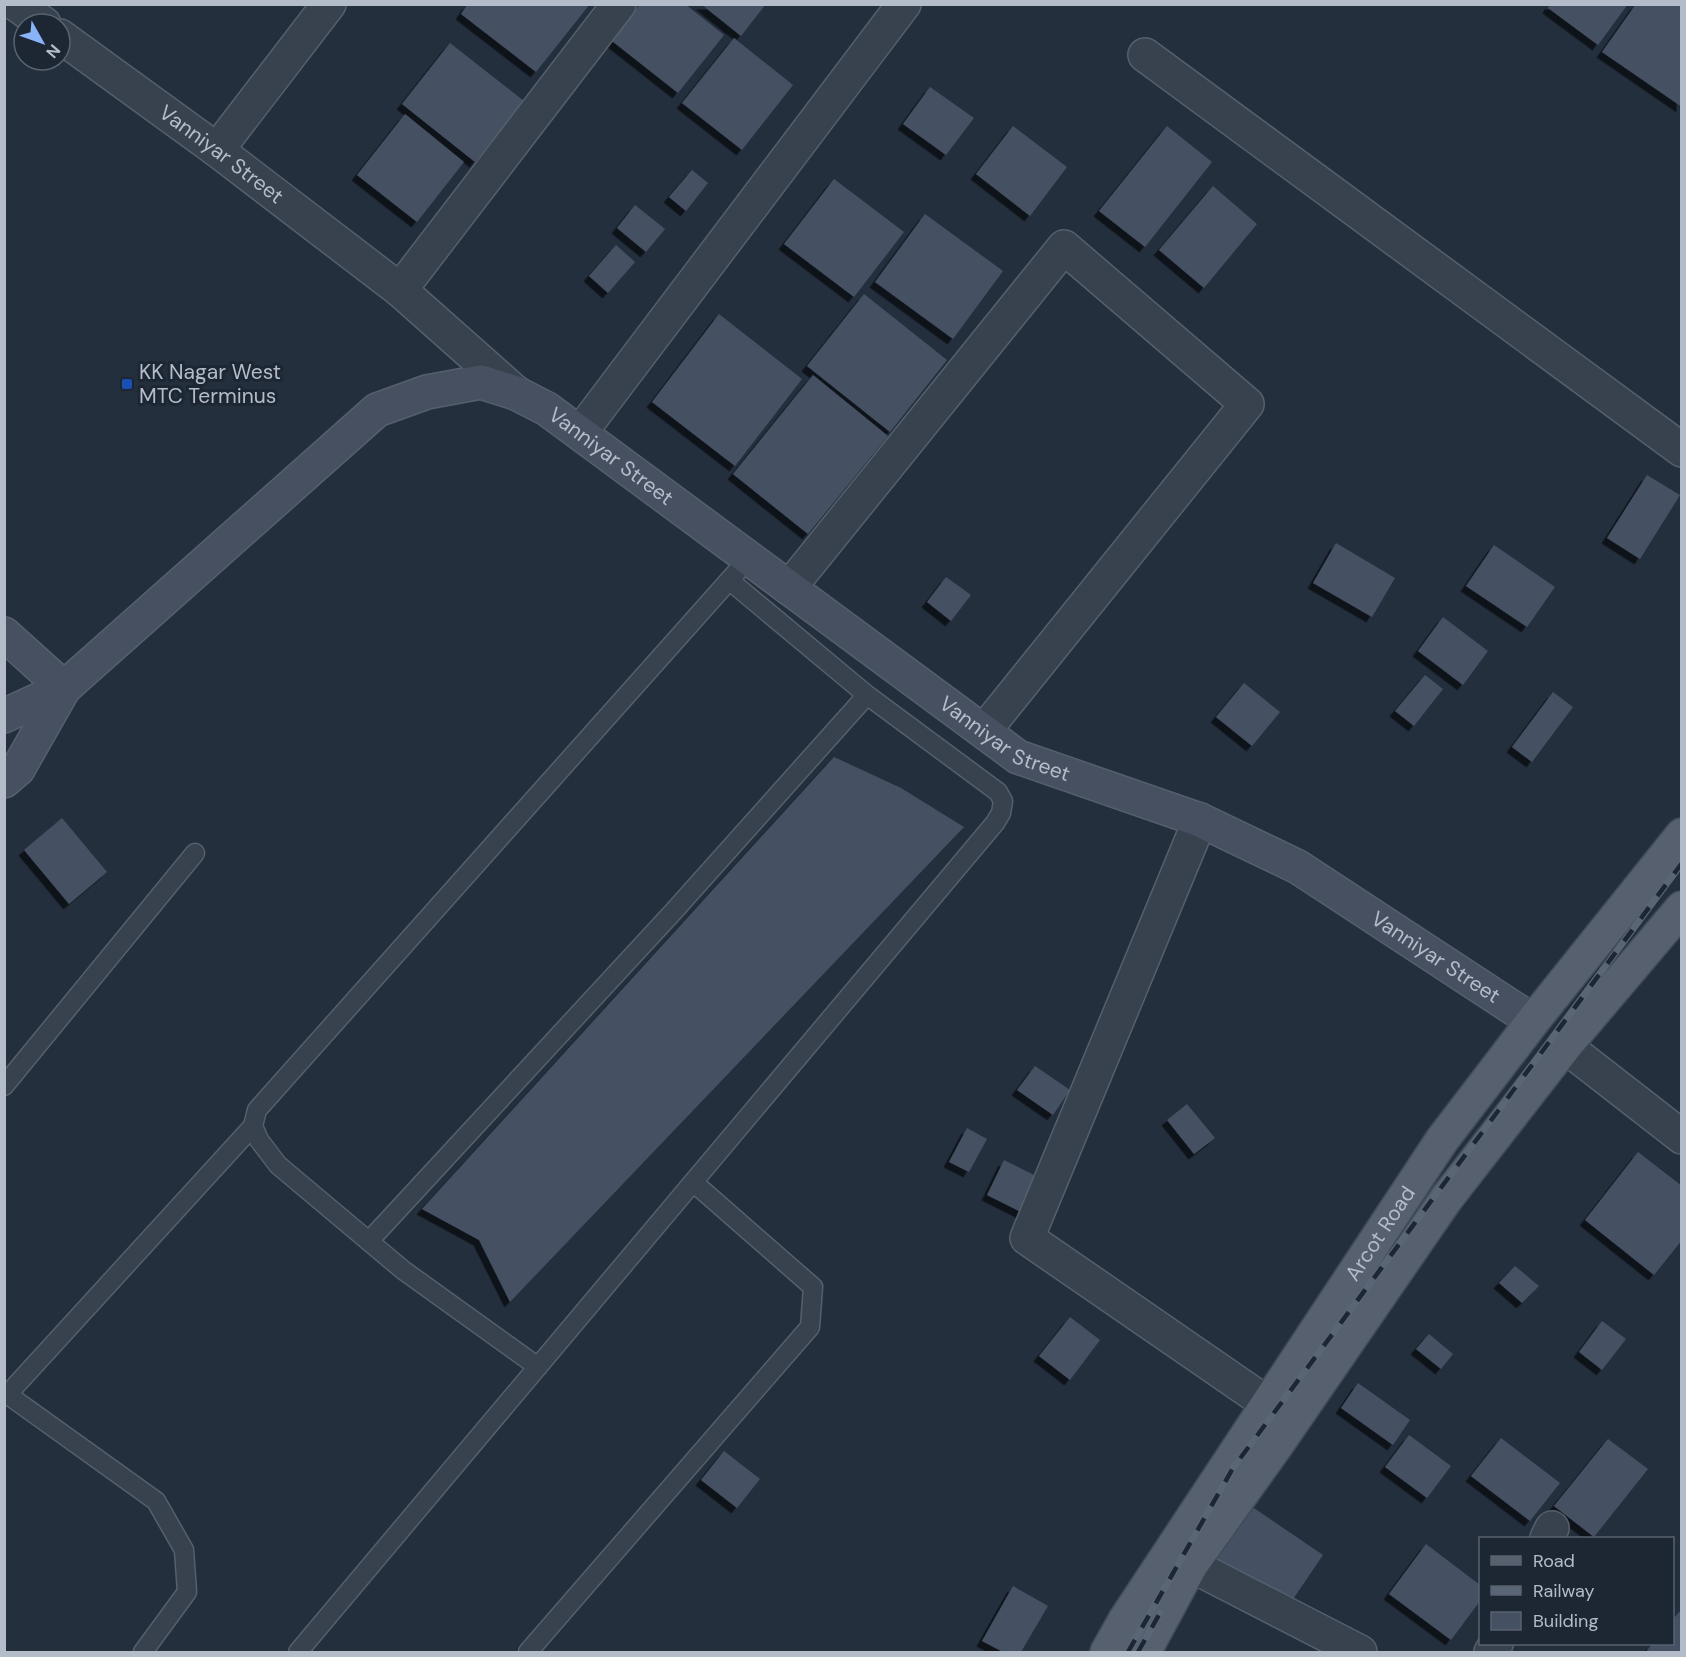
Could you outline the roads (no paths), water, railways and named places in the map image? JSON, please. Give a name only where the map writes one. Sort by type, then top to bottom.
[{"type":"main road","name":"Vanniyar Street","points":[[64,688],[377,410],[427,392],[481,382],[516,393],[547,409],[580,433],[739,569],[789,588],[1018,757],[1200,820],[1298,867],[1533,1021]]},
{"type":"main road","points":[[4,634],[64,688]]},
{"type":"main road","points":[[4,716],[64,688]]},
{"type":"main road","points":[[4,781],[18,769],[64,688]]},
{"type":"main road","name":"Arcot Road","points":[[1107,1653],[1125,1620],[1442,1140],[1533,1021],[1682,835]]},
{"type":"main road","name":"Arcot Road","points":[[1144,1653],[1191,1564],[1278,1443],[1446,1199],[1565,1046],[1682,908]]},
{"type":"main road","points":[[1338,1298],[1365,1316]]},
{"type":"street","points":[[217,150],[329,4]]},
{"type":"street","points":[[400,290],[619,4]]},
{"type":"street","points":[[580,433],[904,4]]},
{"type":"street","name":"Vanniyar Street","points":[[72,45],[217,150],[400,290],[516,393]]},
{"type":"street","points":[[1145,55],[1682,450]]},
{"type":"street","points":[[789,588],[1064,247],[1247,404],[984,731]]},
{"type":"street","points":[[1200,820],[1027,1238],[1268,1404]]},
{"type":"street","points":[[1565,1046],[1682,1137]]},
{"type":"street","points":[[1191,1564],[1360,1653]]},
{"type":"lane","points":[[143,1653],[187,1592],[184,1550],[156,1501],[6,1393],[253,1126],[257,1110],[739,569],[867,695],[998,792],[1003,801],[1001,813],[980,841],[298,1653]]},
{"type":"lane","points":[[369,1241],[673,912],[867,695]]},
{"type":"lane","points":[[4,1086],[195,853]]},
{"type":"lane","points":[[253,1126],[259,1140],[279,1165],[403,1270],[538,1367]]},
{"type":"lane","points":[[528,1653],[810,1328],[813,1287],[693,1182]]},
{"type":"railway","points":[[1128,1652],[1233,1468],[1682,863]]},
{"type":"railway","points":[[1138,1652],[1160,1613]]},
{"type":"place","name":"KK Nagar West MTC Terminus","points":[[127,384]]}]
